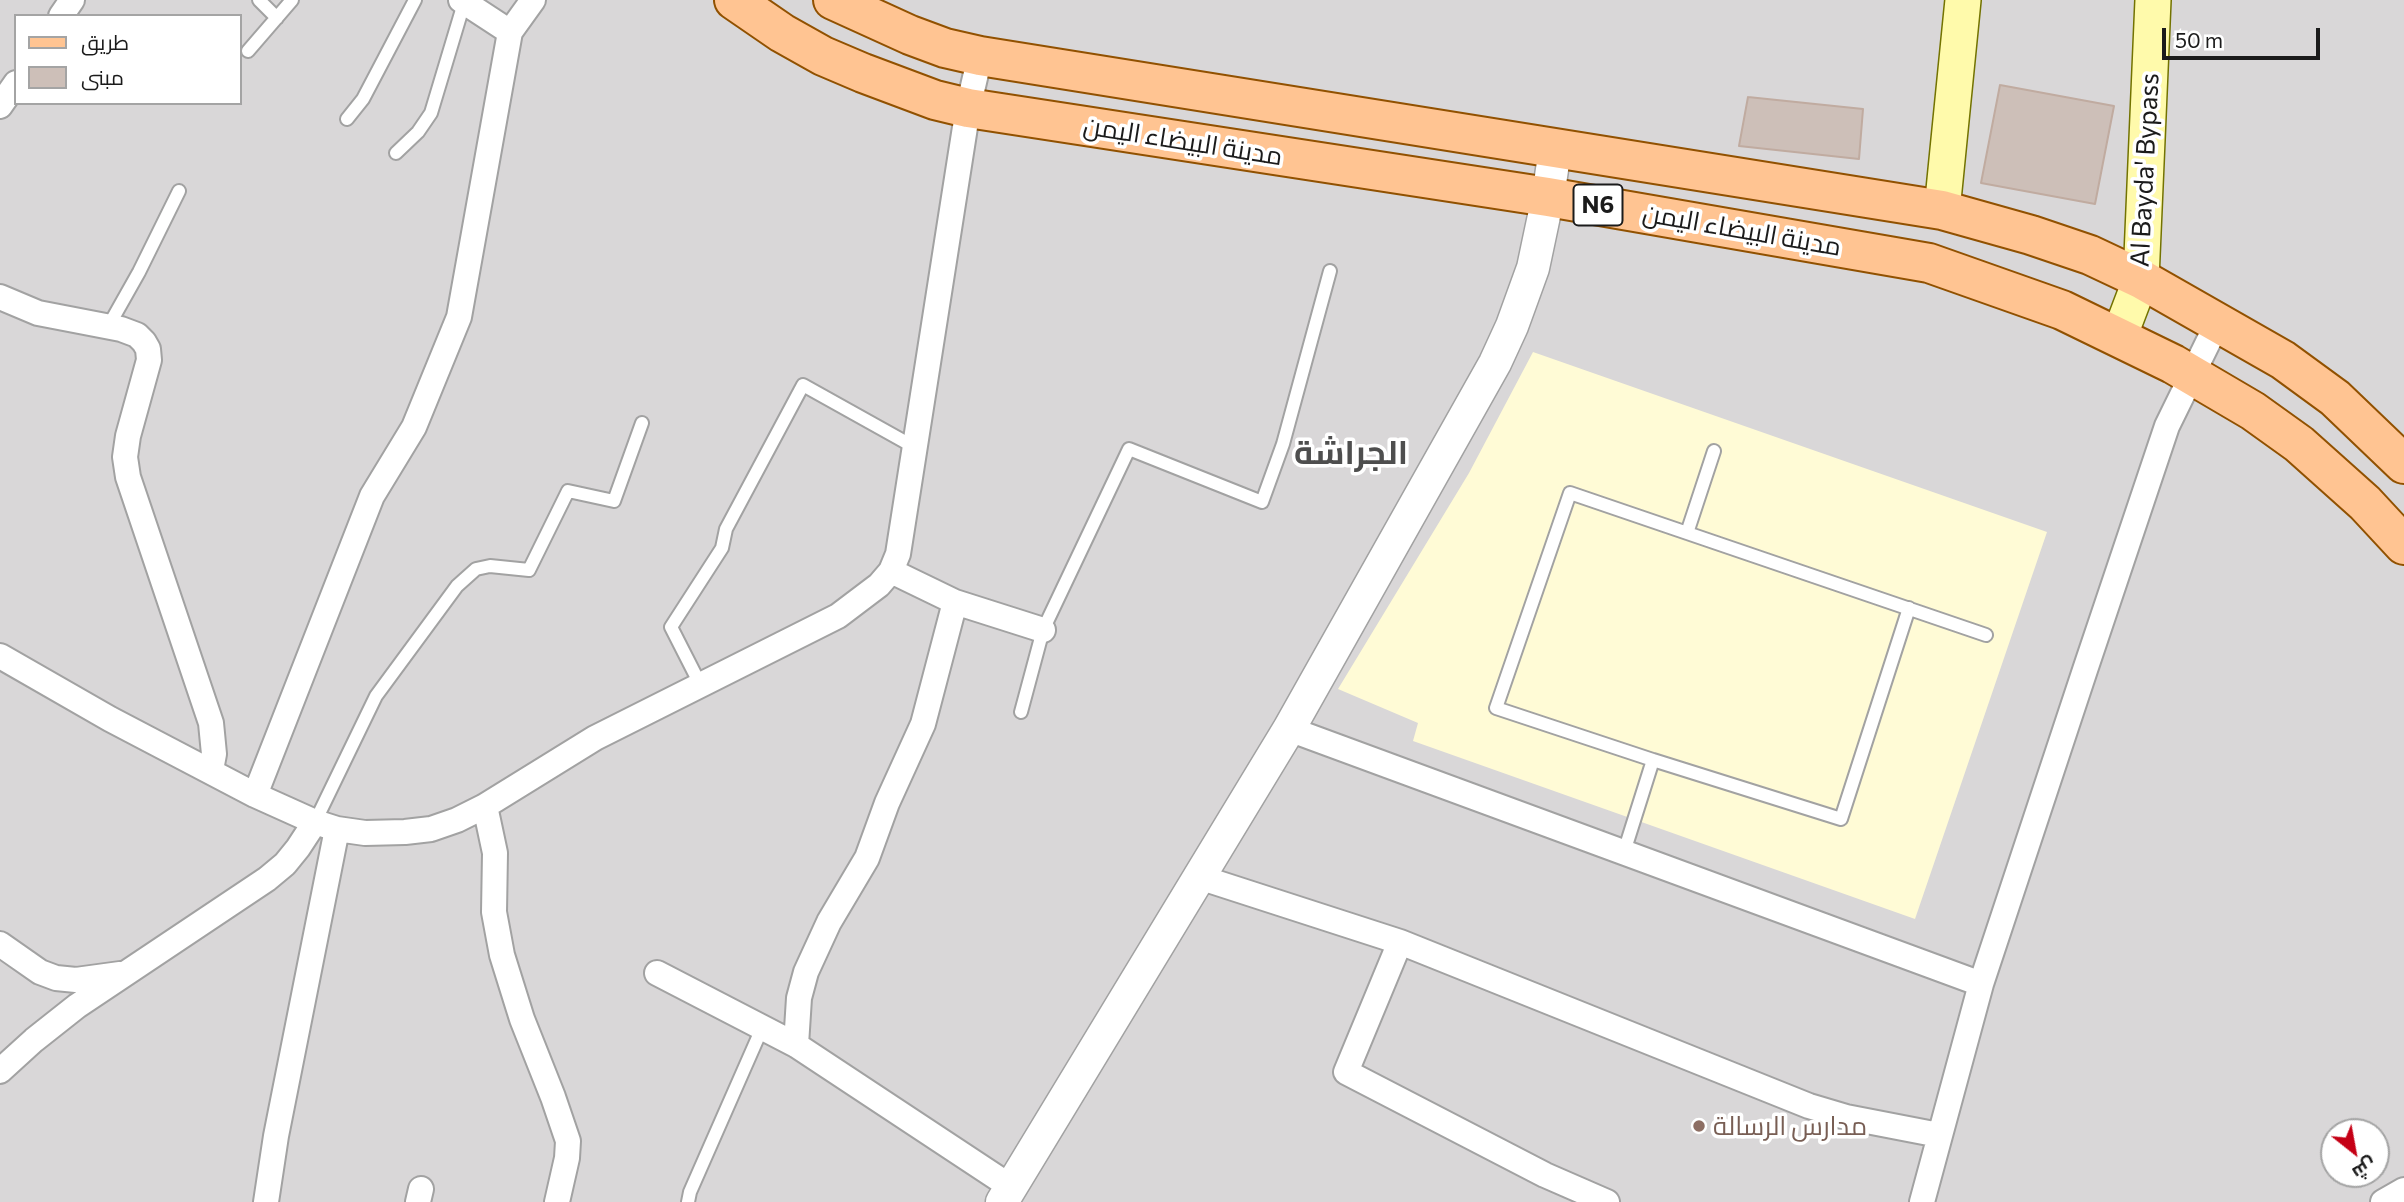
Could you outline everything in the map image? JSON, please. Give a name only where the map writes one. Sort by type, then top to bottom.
[{"type":"main road","name":"مدينة البيضاء اليمن","points":[[734,0],[782,33],[823,56],[934,100],[968,108],[1548,197],[1929,263],[2062,310],[2119,337],[2253,411],[2299,444],[2365,503],[2404,545]]},
{"type":"main road","name":"مدينة البيضاء اليمن","points":[[833,0],[910,35],[945,48],[980,56],[1942,210],[2090,255],[2141,279],[2283,360],[2335,398],[2404,464]]},
{"type":"main road","points":[[1942,210],[1963,0]]},
{"type":"main road","name":"Al Bayda' Bypass","points":[[2119,337],[2141,279],[2153,0]]},
{"type":"street","points":[[255,795],[373,496],[414,427],[459,317],[510,32],[533,0]]},
{"type":"street","points":[[462,1],[510,32]]},
{"type":"street","points":[[0,656],[110,719],[255,795],[326,826],[365,833],[431,829],[457,820],[485,806],[595,738],[838,616],[879,585],[891,571],[901,544],[968,108],[980,56]]},
{"type":"street","points":[[0,106],[14,86]]},
{"type":"street","points":[[657,974],[796,1045],[1007,1194],[1289,729],[1495,363],[1533,268],[1555,149]]},
{"type":"street","points":[[0,297],[38,313],[137,335],[148,349],[149,360],[128,436],[125,457],[128,477],[211,723],[214,754],[211,770]]},
{"type":"street","points":[[1922,1202],[1980,984],[2167,426],[2218,322]]},
{"type":"street","points":[[891,571],[955,602],[1043,630]]},
{"type":"street","points":[[796,1045],[799,998],[806,972],[829,922],[867,858],[887,803],[922,724],[955,602]]},
{"type":"street","points":[[1289,729],[1980,984]]},
{"type":"street","points":[[485,806],[494,844],[494,912],[502,955],[522,1019],[568,1141],[557,1202]]},
{"type":"street","points":[[0,1071],[56,1022],[267,879],[285,864],[298,848],[326,826]]},
{"type":"street","points":[[265,1202],[326,826]]},
{"type":"street","points":[[1199,877],[1400,942],[1789,1099],[1846,1117],[1939,1135]]},
{"type":"street","points":[[1400,942],[1346,1072],[1545,1175],[1607,1202]]},
{"type":"street","points":[[0,944],[40,972],[56,978],[76,980],[127,973]]},
{"type":"street","points":[[2383,1202],[2404,1190]]},
{"type":"lane","points":[[259,0],[277,18]]},
{"type":"lane","points":[[248,51],[292,0]]},
{"type":"lane","points":[[347,120],[363,99],[415,0]]},
{"type":"lane","points":[[396,153],[418,132],[431,113],[462,1]]},
{"type":"lane","points":[[108,327],[179,191]]},
{"type":"lane","points":[[1021,712],[1043,630],[1129,449],[1262,502],[1286,435],[1330,271]]},
{"type":"lane","points":[[701,684],[671,627],[722,548],[726,529],[803,385],[916,448]]},
{"type":"lane","points":[[326,826],[376,696],[457,586],[476,569],[490,566],[529,570],[569,491],[614,501],[642,423]]},
{"type":"lane","points":[[1687,533],[1714,451]]},
{"type":"lane","points":[[1909,608],[1841,819],[1496,708],[1570,493],[1909,608],[1986,635]]},
{"type":"lane","points":[[1623,852],[1653,760]]},
{"type":"lane","points":[[688,1202],[763,1026]]},
{"type":"shaded area","points":[[0,0],[2404,0],[2404,1202],[0,1202]]},
{"type":"shaded area","points":[[1533,352],[2047,532],[1915,919],[1413,741],[1418,723],[1338,689],[1469,473]]},
{"type":"building","points":[[2000,85],[2114,106],[2095,204],[1981,183]]},
{"type":"building","points":[[1748,97],[1863,109],[1859,159],[1739,146]]},
{"type":"place","name":"مدارس الرسالة","points":[[1699,1126]]},
{"type":"district","name":"الجراشة","points":[[1351,453]]}]
